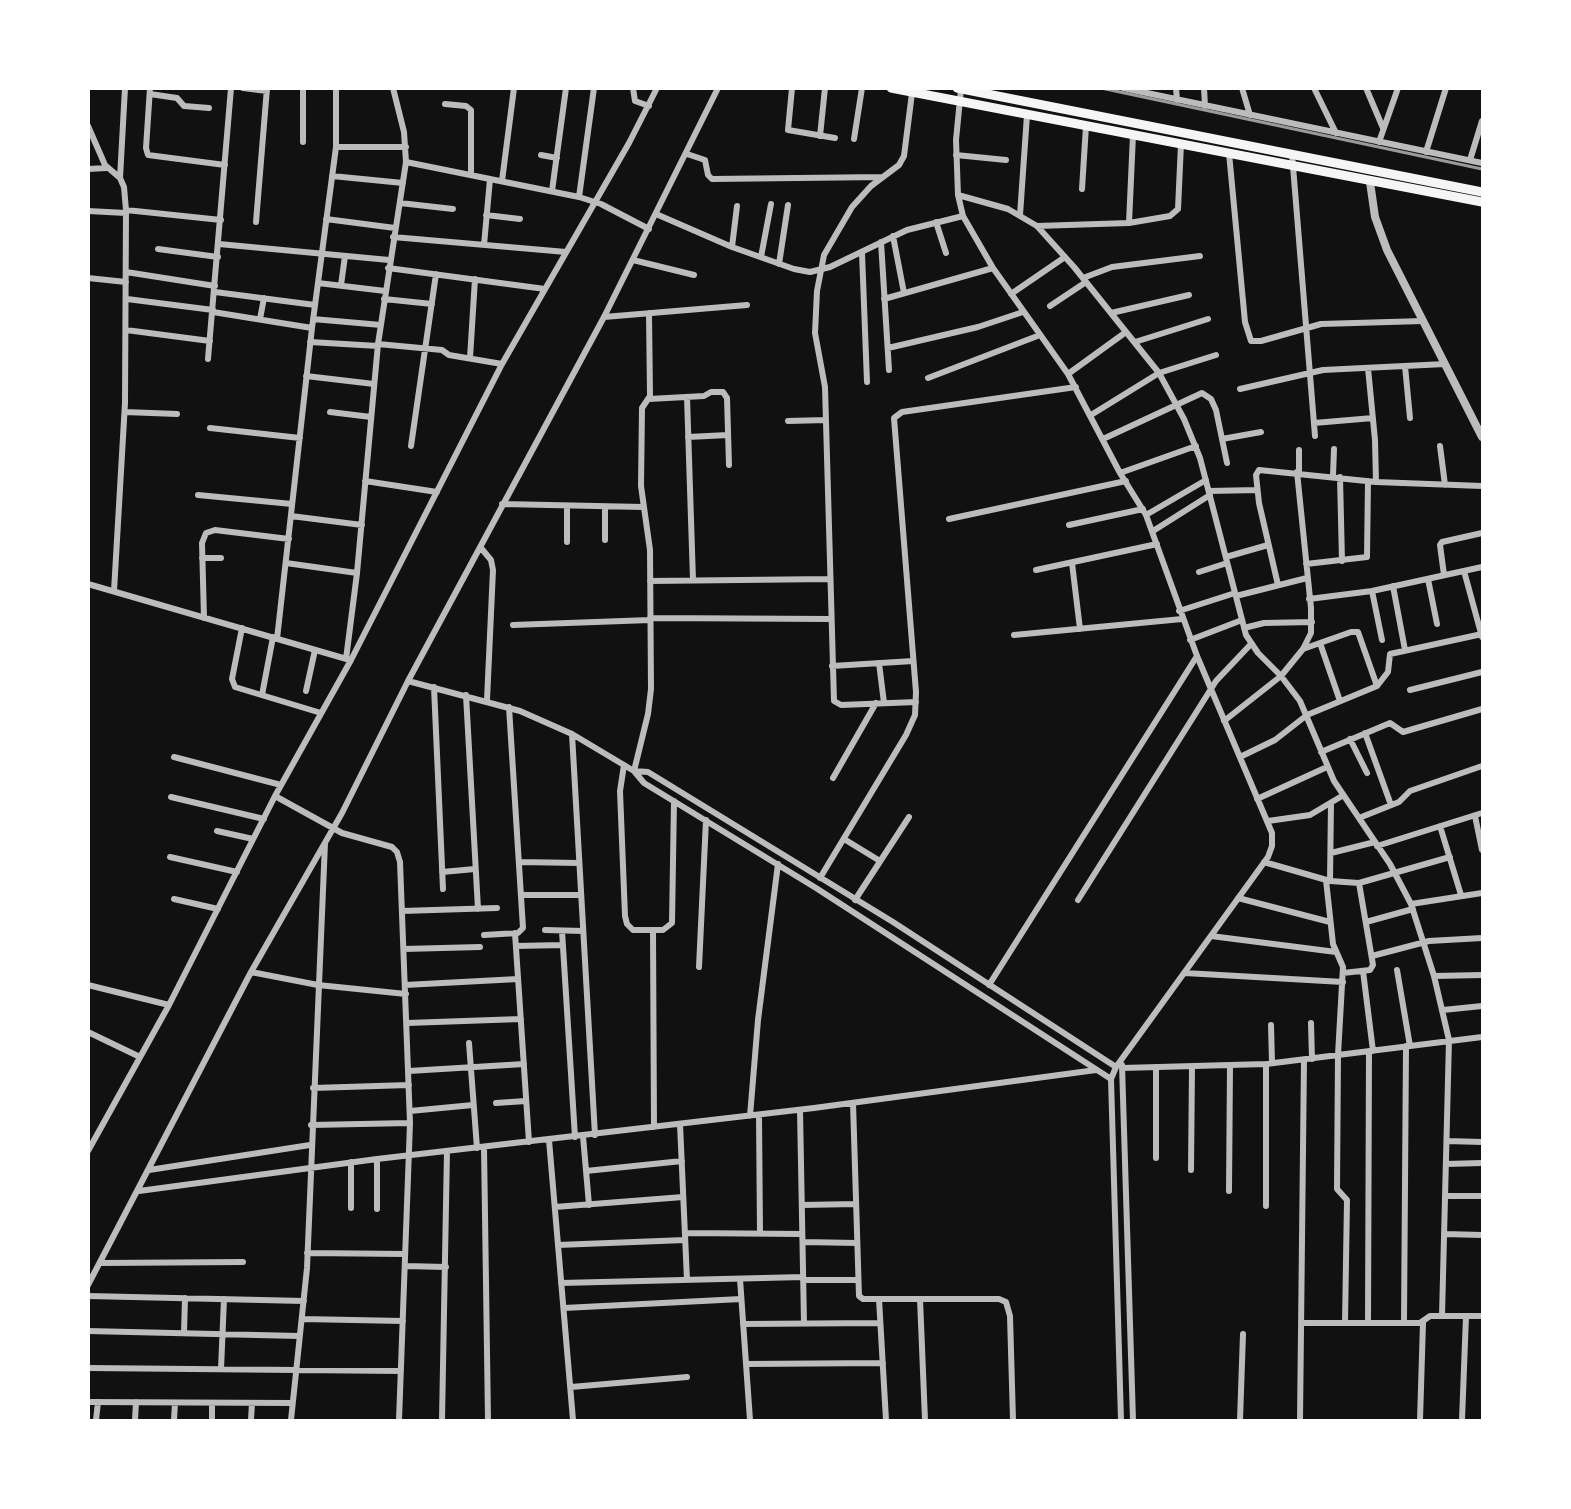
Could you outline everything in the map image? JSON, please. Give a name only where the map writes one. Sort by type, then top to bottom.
[{"type":"main road","points":[[891,88],[1482,202]]},
{"type":"main road","points":[[959,89],[1482,192]]},
{"type":"main road","points":[[1442,195],[1444,184]]},
{"type":"street","points":[[114,591],[125,412],[126,212],[124,187],[120,178],[125,88]]},
{"type":"street","points":[[208,359],[231,88]]},
{"type":"street","points":[[243,88],[267,90],[256,222]]},
{"type":"street","points":[[303,88],[303,142]]},
{"type":"street","points":[[262,695],[275,638],[289,539],[310,342],[336,147],[336,88]]},
{"type":"street","points":[[349,659],[378,345],[389,260],[406,162],[406,147],[393,88]]},
{"type":"street","points":[[502,181],[514,88]]},
{"type":"street","points":[[552,191],[566,88]]},
{"type":"street","points":[[579,197],[594,88]]},
{"type":"street","points":[[633,88],[635,101],[649,106]]},
{"type":"street","points":[[88,1151],[169,1005],[275,796],[321,713],[502,364],[566,252],[598,203],[657,88]]},
{"type":"street","points":[[88,1285],[150,1170],[250,972],[334,827],[408,681],[604,317],[718,88]]},
{"type":"street","points":[[792,88],[788,130],[835,138]]},
{"type":"street","points":[[820,136],[825,88]]},
{"type":"street","points":[[854,139],[862,88]]},
{"type":"street","points":[[1123,88],[1155,92],[1177,100],[1482,163]]},
{"type":"street","points":[[1176,88],[1177,100]]},
{"type":"street","points":[[1204,88],[1205,106]]},
{"type":"street","points":[[1242,88],[1250,115]]},
{"type":"street","points":[[1314,88],[1336,133]]},
{"type":"street","points":[[1366,88],[1383,128]]},
{"type":"street","points":[[1379,142],[1398,88]]},
{"type":"street","points":[[1426,152],[1446,88]]},
{"type":"street","points":[[959,89],[956,155],[958,195],[963,216],[993,268],[1076,387],[1120,473],[1145,512],[1190,640],[1272,833],[1272,846],[1264,862],[1111,1079],[1121,1420]]},
{"type":"street","points":[[209,108],[184,105],[177,98],[150,91],[146,148],[148,155],[225,165]]},
{"type":"street","points":[[912,93],[904,156],[899,165],[861,196],[844,218],[824,255],[820,271],[815,333],[823,373],[835,702],[840,705],[916,702]]},
{"type":"street","points":[[445,104],[466,106],[471,110],[471,175]]},
{"type":"street","points":[[1020,215],[1028,115]]},
{"type":"street","points":[[1470,160],[1482,120]]},
{"type":"street","points":[[88,126],[107,168],[120,178]]},
{"type":"street","points":[[1082,189],[1086,126]]},
{"type":"street","points":[[1129,223],[1133,135]]},
{"type":"street","points":[[1037,226],[1129,223],[1170,216],[1178,209],[1181,144]]},
{"type":"street","points":[[336,147],[406,147]]},
{"type":"street","points":[[88,151],[98,150]]},
{"type":"street","points":[[1229,153],[1245,322],[1251,341],[1261,341],[1321,324],[1423,321]]},
{"type":"street","points":[[687,154],[705,160],[708,175],[712,179],[883,177]]},
{"type":"street","points":[[1292,154],[1315,436]]},
{"type":"street","points":[[541,155],[557,158]]},
{"type":"street","points":[[956,155],[1006,160]]},
{"type":"street","points":[[406,162],[579,197],[598,203],[649,229]]},
{"type":"street","points":[[88,170],[107,168]]},
{"type":"street","points":[[332,176],[403,183]]},
{"type":"street","points":[[484,245],[490,179]]},
{"type":"street","points":[[1370,182],[1380,234],[1482,437]]},
{"type":"street","points":[[958,195],[987,201],[1020,215],[1037,226],[1084,280],[1159,374],[1177,404],[1196,447],[1243,624],[1251,644],[1281,676],[1307,715],[1327,767],[1342,796],[1396,874],[1412,906],[1434,976],[1449,1040],[1442,1316]]},
{"type":"street","points":[[400,203],[453,209]]},
{"type":"street","points":[[761,257],[771,204]]},
{"type":"street","points":[[779,264],[788,205]]},
{"type":"street","points":[[732,247],[737,206]]},
{"type":"street","points":[[88,212],[126,212],[221,220]]},
{"type":"street","points":[[656,214],[732,247],[801,271],[820,271],[893,236],[963,216]]},
{"type":"street","points":[[486,215],[520,219]]},
{"type":"street","points":[[326,219],[395,228]]},
{"type":"street","points":[[936,222],[946,253]]},
{"type":"street","points":[[893,236],[904,293]]},
{"type":"street","points":[[393,237],[566,252]]},
{"type":"street","points":[[881,242],[889,370]]},
{"type":"street","points":[[219,244],[389,260]]},
{"type":"street","points":[[158,249],[218,257]]},
{"type":"street","points":[[861,253],[867,382]]},
{"type":"street","points":[[341,285],[345,256]]},
{"type":"street","points":[[1050,306],[1084,280],[1112,267],[1200,256]]},
{"type":"street","points":[[1011,294],[1065,257]]},
{"type":"street","points":[[633,260],[694,275]]},
{"type":"street","points":[[388,268],[545,289]]},
{"type":"street","points":[[884,299],[993,268]]},
{"type":"street","points":[[126,272],[264,298],[315,305]]},
{"type":"street","points":[[411,446],[436,274]]},
{"type":"street","points":[[88,278],[126,282]]},
{"type":"street","points":[[470,358],[475,279]]},
{"type":"street","points":[[318,283],[385,291]]},
{"type":"street","points":[[1111,313],[1189,295]]},
{"type":"street","points":[[260,320],[264,298]]},
{"type":"street","points":[[127,299],[312,328]]},
{"type":"street","points":[[384,299],[432,304]]},
{"type":"street","points":[[604,317],[747,305]]},
{"type":"street","points":[[888,348],[978,327],[1023,312]]},
{"type":"street","points":[[634,771],[650,701],[649,537],[644,507],[642,408],[649,399],[649,313]]},
{"type":"street","points":[[313,319],[381,325]]},
{"type":"street","points":[[1135,342],[1208,320]]},
{"type":"street","points":[[126,330],[210,341]]},
{"type":"street","points":[[1068,374],[1126,332]]},
{"type":"street","points":[[928,378],[1040,335]]},
{"type":"street","points":[[310,342],[426,348],[502,364]]},
{"type":"street","points":[[1091,415],[1159,374],[1216,355]]},
{"type":"street","points":[[1240,389],[1310,373],[1445,364]]},
{"type":"street","points":[[1405,366],[1410,418]]},
{"type":"street","points":[[1368,368],[1376,482]]},
{"type":"street","points":[[306,376],[374,384]]},
{"type":"street","points":[[820,878],[911,725],[916,702],[894,418],[902,412],[1076,387]]},
{"type":"street","points":[[649,399],[704,396],[713,391],[725,393],[729,465]]},
{"type":"street","points":[[1103,439],[1198,393],[1207,395],[1216,410],[1227,463]]},
{"type":"street","points":[[687,397],[693,580]]},
{"type":"street","points":[[125,412],[177,414]]},
{"type":"street","points":[[330,412],[371,417]]},
{"type":"street","points":[[1314,423],[1373,418]]},
{"type":"street","points":[[788,421],[825,420]]},
{"type":"street","points":[[210,428],[300,438]]},
{"type":"street","points":[[1222,438],[1261,432]]},
{"type":"street","points":[[688,437],[728,435]]},
{"type":"street","points":[[1440,446],[1445,485]]},
{"type":"street","points":[[1120,473],[1196,447]]},
{"type":"street","points":[[1334,449],[1342,561]]},
{"type":"street","points":[[1224,721],[1281,676],[1303,650],[1311,633],[1312,622],[1298,472],[1299,450]]},
{"type":"street","points":[[1278,585],[1257,490],[1256,475],[1259,470],[1298,472],[1376,482],[1482,486]]},
{"type":"street","points":[[1069,525],[1145,512],[1206,480]]},
{"type":"street","points":[[365,481],[437,492]]},
{"type":"street","points":[[949,519],[1126,481]]},
{"type":"street","points":[[1306,564],[1365,559],[1368,555],[1368,481]]},
{"type":"street","points":[[1153,531],[1209,493],[1257,490]]},
{"type":"street","points":[[198,495],[292,504]]},
{"type":"street","points":[[502,504],[644,507]]},
{"type":"street","points":[[567,507],[567,542]]},
{"type":"street","points":[[605,507],[605,540]]},
{"type":"street","points":[[291,516],[362,525]]},
{"type":"street","points":[[204,618],[202,539],[206,533],[212,530],[289,539]]},
{"type":"street","points":[[1444,575],[1440,545],[1443,541],[1482,533]]},
{"type":"street","points":[[1035,570],[1157,544]]},
{"type":"street","points":[[1199,572],[1268,545]]},
{"type":"street","points":[[481,548],[491,560],[493,570],[487,700]]},
{"type":"street","points":[[202,558],[221,558]]},
{"type":"street","points":[[1072,562],[1080,629]]},
{"type":"street","points":[[286,563],[357,573]]},
{"type":"street","points":[[1310,599],[1372,591],[1482,567]]},
{"type":"street","points":[[1240,757],[1275,740],[1307,715],[1377,686],[1388,672],[1390,654],[1482,636],[1464,571]]},
{"type":"street","points":[[1179,611],[1307,578]]},
{"type":"street","points":[[650,580],[830,579]]},
{"type":"street","points":[[1428,579],[1437,624]]},
{"type":"street","points":[[88,584],[349,659]]},
{"type":"street","points":[[1393,586],[1406,650]]},
{"type":"street","points":[[1372,591],[1382,640]]},
{"type":"street","points":[[513,625],[650,619],[831,619]]},
{"type":"street","points":[[1014,635],[1182,619]]},
{"type":"street","points":[[1190,640],[1243,624],[1312,622]]},
{"type":"street","points":[[242,628],[233,685],[321,713]]},
{"type":"street","points":[[1303,650],[1358,632],[1377,686]]},
{"type":"street","points":[[1320,643],[1340,701]]},
{"type":"street","points":[[1078,900],[1221,674],[1251,644]]},
{"type":"street","points":[[306,691],[315,650]]},
{"type":"street","points":[[989,985],[1197,656]]},
{"type":"street","points":[[832,666],[913,661]]},
{"type":"street","points":[[879,663],[884,703]]},
{"type":"street","points":[[1410,690],[1482,672]]},
{"type":"street","points":[[408,681],[509,707],[572,734],[634,771],[644,783],[778,864],[1111,1079]]},
{"type":"street","points":[[434,687],[443,890]]},
{"type":"street","points":[[466,695],[478,909]]},
{"type":"street","points":[[833,778],[876,703]]},
{"type":"street","points":[[484,935],[515,933],[524,928],[509,707]]},
{"type":"street","points":[[1321,752],[1390,723],[1401,732],[1482,709]]},
{"type":"street","points":[[1365,733],[1391,805]]},
{"type":"street","points":[[572,734],[595,1135]]},
{"type":"street","points":[[1350,739],[1367,773]]},
{"type":"street","points":[[174,757],[281,785]]},
{"type":"street","points":[[624,765],[620,791],[627,924],[633,930],[652,930],[670,926],[673,918],[675,801]]},
{"type":"street","points":[[1359,818],[1403,799],[1410,791],[1482,766]]},
{"type":"street","points":[[1257,799],[1327,767]]},
{"type":"street","points":[[634,771],[648,772],[1119,1068],[1269,1064],[1482,1037]]},
{"type":"street","points":[[275,796],[356,838],[387,844],[397,852],[404,949],[411,1123],[399,1420]]},
{"type":"street","points":[[1268,821],[1305,816],[1342,796]]},
{"type":"street","points":[[171,797],[264,819]]},
{"type":"street","points":[[1331,803],[1331,853],[1328,880],[1330,922],[1336,952],[1342,961],[1343,972],[1338,1055],[1336,1189],[1347,1200],[1345,1323]]},
{"type":"street","points":[[1331,853],[1376,844],[1482,813]]},
{"type":"street","points":[[1475,816],[1482,850]]},
{"type":"street","points":[[855,900],[909,817]]},
{"type":"street","points":[[699,967],[706,820]]},
{"type":"street","points":[[1440,826],[1461,895]]},
{"type":"street","points":[[217,831],[253,839]]},
{"type":"street","points":[[844,839],[880,861]]},
{"type":"street","points":[[291,1420],[307,1253],[325,843]]},
{"type":"street","points":[[170,857],[237,872]]},
{"type":"street","points":[[1264,862],[1328,880],[1359,883],[1450,857]]},
{"type":"street","points":[[520,862],[579,863]]},
{"type":"street","points":[[750,1116],[758,1020],[778,864]]},
{"type":"street","points":[[442,872],[475,869]]},
{"type":"street","points":[[1343,972],[1363,971],[1373,967],[1359,883]]},
{"type":"street","points":[[1366,922],[1412,906],[1461,895],[1482,893]]},
{"type":"street","points":[[522,895],[581,895]]},
{"type":"street","points":[[1238,898],[1330,922]]},
{"type":"street","points":[[174,899],[218,909]]},
{"type":"street","points":[[402,911],[497,908]]},
{"type":"street","points":[[545,930],[583,931]]},
{"type":"street","points":[[652,930],[654,1127]]},
{"type":"street","points":[[562,931],[575,1137]]},
{"type":"street","points":[[515,933],[529,1142]]},
{"type":"street","points":[[1211,936],[1336,952]]},
{"type":"street","points":[[1372,956],[1424,942],[1482,938]]},
{"type":"street","points":[[516,946],[563,945]]},
{"type":"street","points":[[404,949],[480,947]]},
{"type":"street","points":[[1397,970],[1408,1046],[1404,1323]]},
{"type":"street","points":[[1363,971],[1371,1051],[1368,1323]]},
{"type":"street","points":[[250,972],[318,985],[406,994]]},
{"type":"street","points":[[1185,973],[1343,982]]},
{"type":"street","points":[[1434,976],[1482,975]]},
{"type":"street","points":[[405,985],[518,979]]},
{"type":"street","points":[[88,985],[169,1005]]},
{"type":"street","points":[[1443,1010],[1482,1006]]},
{"type":"street","points":[[407,1023],[521,1019]]},
{"type":"street","points":[[1311,1023],[1312,1059]]},
{"type":"street","points":[[1266,1206],[1271,1025]]},
{"type":"street","points":[[88,1032],[140,1057]]},
{"type":"street","points":[[469,1043],[473,1105],[480,1148],[488,1420]]},
{"type":"street","points":[[1300,1420],[1304,1060]]},
{"type":"street","points":[[409,1071],[524,1064]]},
{"type":"street","points":[[1229,1191],[1230,1066]]},
{"type":"street","points":[[1191,1170],[1192,1067]]},
{"type":"street","points":[[1119,1068],[1133,1420]]},
{"type":"street","points":[[1156,1068],[1156,1158]]},
{"type":"street","points":[[139,1191],[351,1162],[800,1110],[1096,1070]]},
{"type":"street","points":[[313,1088],[410,1085]]},
{"type":"street","points":[[496,1103],[526,1101]]},
{"type":"street","points":[[853,1102],[860,1298],[999,1299],[1008,1305],[1013,1420]]},
{"type":"street","points":[[410,1111],[473,1105]]},
{"type":"street","points":[[800,1110],[804,1323]]},
{"type":"street","points":[[759,1115],[760,1233]]},
{"type":"street","points":[[311,1125],[411,1123]]},
{"type":"street","points":[[680,1124],[687,1280]]},
{"type":"street","points":[[583,1136],[589,1204]]},
{"type":"street","points":[[549,1140],[573,1420]]},
{"type":"street","points":[[1447,1141],[1482,1142]]},
{"type":"street","points":[[150,1170],[310,1145]]},
{"type":"street","points":[[442,1420],[447,1151]]},
{"type":"street","points":[[377,1159],[377,1209]]},
{"type":"street","points":[[586,1171],[682,1161]]},
{"type":"street","points":[[351,1162],[351,1209]]},
{"type":"street","points":[[1446,1164],[1482,1163]]},
{"type":"street","points":[[1445,1196],[1482,1196]]},
{"type":"street","points":[[555,1207],[683,1197]]},
{"type":"street","points":[[802,1205],[856,1204]]},
{"type":"street","points":[[558,1245],[760,1233],[802,1234]]},
{"type":"street","points":[[1444,1234],[1482,1235]]},
{"type":"street","points":[[802,1242],[857,1242]]},
{"type":"street","points":[[307,1253],[405,1254]]},
{"type":"street","points":[[100,1263],[243,1262]]},
{"type":"street","points":[[405,1266],[446,1267]]},
{"type":"street","points":[[561,1283],[740,1279],[858,1280]]},
{"type":"street","points":[[740,1279],[750,1420]]},
{"type":"street","points":[[88,1296],[304,1301]]},
{"type":"street","points":[[184,1334],[185,1298]]},
{"type":"street","points":[[221,1369],[224,1299]]},
{"type":"street","points":[[564,1308],[741,1299]]},
{"type":"street","points":[[879,1299],[886,1420]]},
{"type":"street","points":[[920,1299],[925,1420]]},
{"type":"street","points":[[1420,1420],[1423,1323],[1430,1316],[1482,1316]]},
{"type":"street","points":[[1462,1420],[1466,1316]]},
{"type":"street","points":[[302,1319],[403,1322]]},
{"type":"street","points":[[743,1324],[880,1323]]},
{"type":"street","points":[[1302,1323],[1423,1323]]},
{"type":"street","points":[[88,1331],[299,1336]]},
{"type":"street","points":[[1240,1420],[1243,1334]]},
{"type":"street","points":[[746,1364],[883,1364]]},
{"type":"street","points":[[88,1368],[401,1371]]},
{"type":"street","points":[[571,1387],[687,1377]]},
{"type":"street","points":[[88,1402],[292,1403]]},
{"type":"street","points":[[96,1420],[98,1402]]},
{"type":"street","points":[[135,1420],[136,1402]]},
{"type":"street","points":[[174,1420],[175,1402]]},
{"type":"street","points":[[212,1403],[212,1420]]},
{"type":"street","points":[[251,1420],[252,1403]]},
{"type":"railway","points":[[1101,88],[1482,169]]}]
